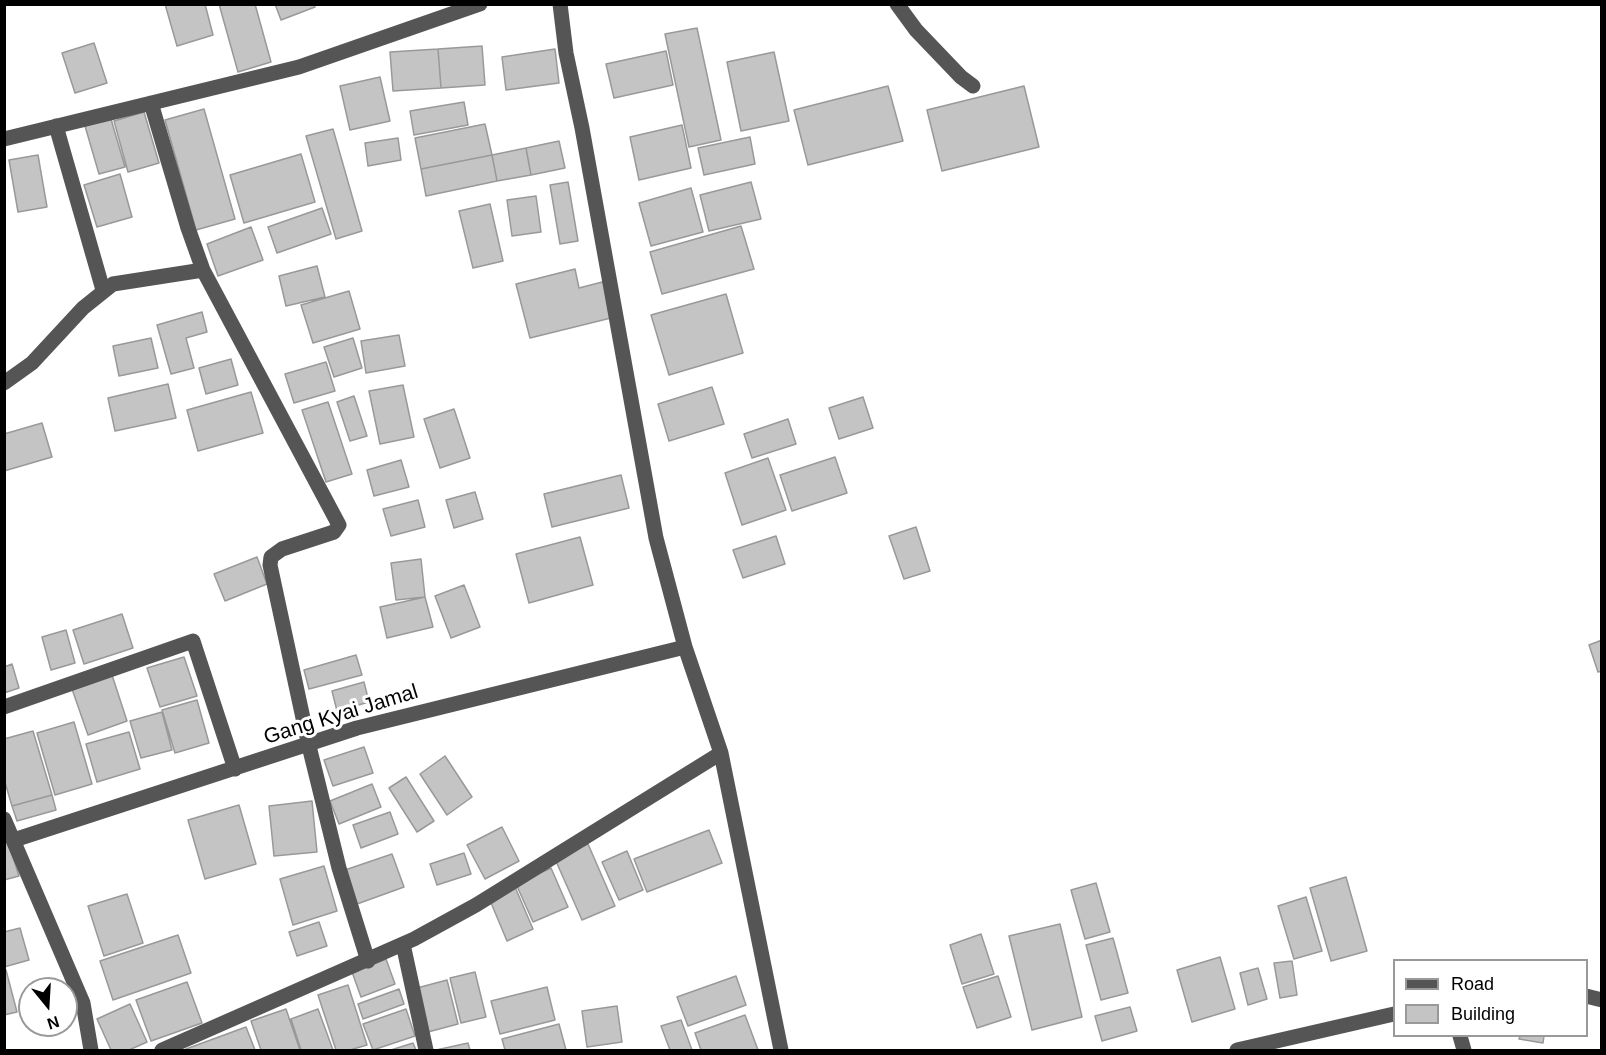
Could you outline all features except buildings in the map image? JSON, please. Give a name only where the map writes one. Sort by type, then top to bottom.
[{"type":"street","points":[[4,139],[299,67],[480,4]]},
{"type":"street","points":[[560,4],[566,53],[582,128],[656,538],[685,647],[720,753],[781,1050]]},
{"type":"street","points":[[897,4],[916,30],[960,78],[973,87]]},
{"type":"street","points":[[150,103],[184,219],[203,270],[339,525],[334,532],[282,549],[271,557],[270,566],[309,746],[339,868],[368,961]]},
{"type":"street","points":[[56,126],[103,290]]},
{"type":"street","points":[[4,383],[32,363],[103,290],[126,281],[203,270]]},
{"type":"street","points":[[4,707],[193,641],[235,769]]},
{"type":"street","name":"Gang Kyai Jamal","points":[[14,840],[309,746],[357,728],[685,647]]},
{"type":"street","points":[[162,1050],[403,944],[476,905],[720,753]]},
{"type":"street","points":[[4,819],[83,1003],[91,1050]]},
{"type":"street","points":[[403,944],[426,1050]]},
{"type":"street","points":[[1238,1050],[1393,1014]]}]
